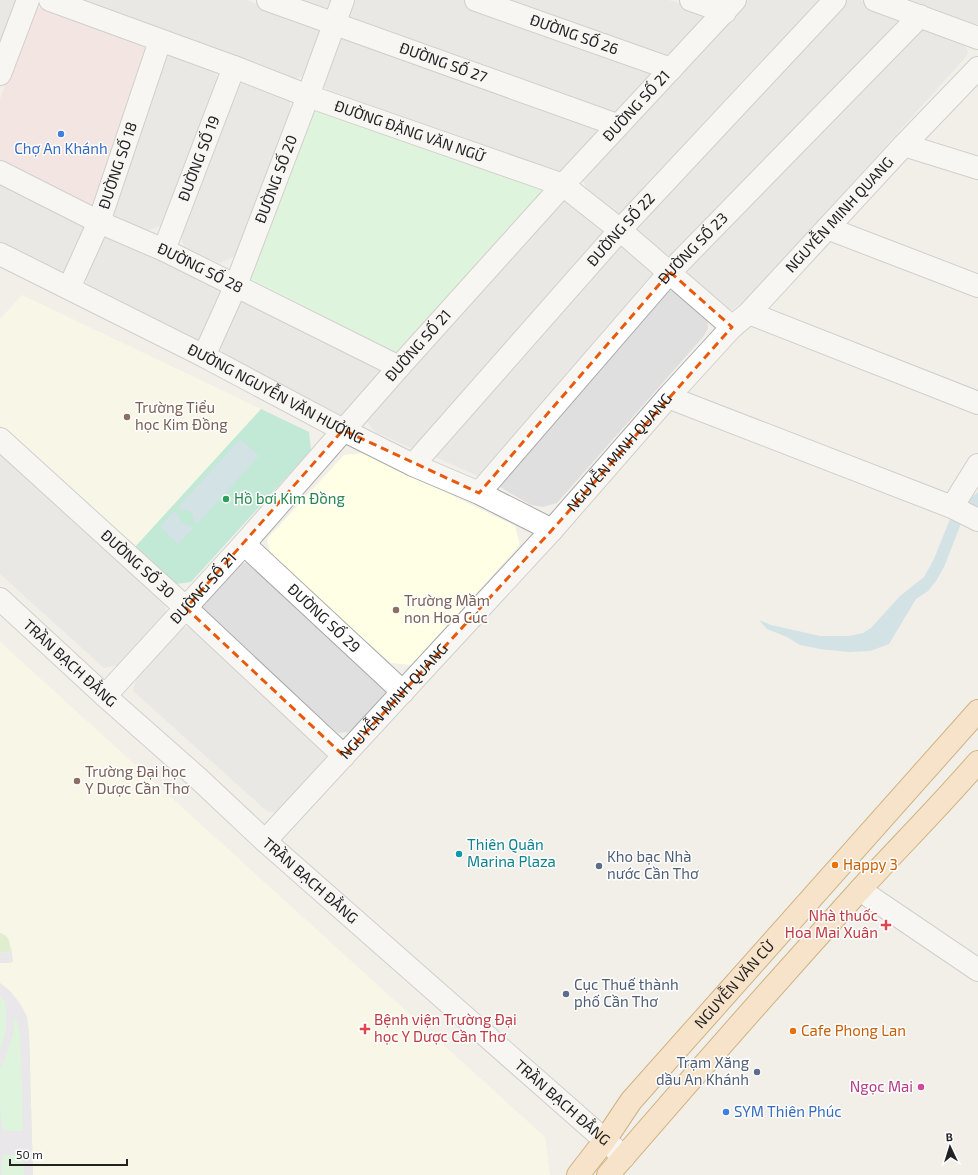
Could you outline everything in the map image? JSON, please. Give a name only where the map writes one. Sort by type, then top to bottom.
[{"type":"main road","name":"NGUYỄN VĂN CỪ","points":[[578,1175],[606,1140],[632,1101],[978,711]]},
{"type":"main road","name":"NGUYỄN VĂN CỪ","points":[[608,1175],[766,994],[978,762]]},
{"type":"street","points":[[0,74],[28,0]]},
{"type":"street","name":"ĐƯỜNG ĐẶNG VĂN NGỮ","points":[[50,0],[308,96],[562,185],[620,230],[732,327]]},
{"type":"street","name":"ĐƯỜNG SỐ 27","points":[[268,0],[617,125]]},
{"type":"street","name":"ĐƯỜNG SỐ 20","points":[[204,356],[236,285],[308,96],[342,0]]},
{"type":"street","name":"ĐƯỜNG SỐ 26","points":[[476,0],[671,69]]},
{"type":"street","points":[[691,0],[730,6]]},
{"type":"street","name":"ĐƯỜNG SỐ 22","points":[[413,465],[620,230],[835,0]]},
{"type":"street","points":[[875,0],[978,38]]},
{"type":"street","name":"ĐƯỜNG SỐ 21","points":[[105,696],[244,544],[343,430],[562,185],[730,6]]},
{"type":"street","name":"ĐƯỜNG SỐ 23","points":[[480,493],[670,272],[920,16]]},
{"type":"street","name":"ĐƯỜNG SỐ 18","points":[[69,288],[99,222],[160,41]]},
{"type":"street","name":"ĐƯỜNG SỐ 19","points":[[164,250],[234,68]]},
{"type":"street","name":"NGUYỄN MINH QUANG","points":[[265,841],[552,530],[668,397],[732,327],[749,313],[904,145],[978,68]]},
{"type":"street","points":[[904,145],[978,168]]},
{"type":"street","name":"ĐƯỜNG SỐ 28","points":[[0,172],[99,222],[164,250],[236,285],[399,367]]},
{"type":"street","points":[[827,228],[978,286]]},
{"type":"street","name":"ĐƯỜNG NGUYỄN VĂN HƯỞNG","points":[[0,254],[204,356],[343,430],[413,465],[480,493],[552,530]]},
{"type":"street","points":[[749,313],[978,403]]},
{"type":"street","points":[[668,397],[953,508],[978,520]]},
{"type":"street","name":"ĐƯỜNG SỐ 30","points":[[0,439],[186,608],[344,756]]},
{"type":"street","points":[[953,508],[978,465]]},
{"type":"street","name":"ĐƯỜNG SỐ 29","points":[[244,544],[403,692]]},
{"type":"street","name":"TRẦN BẠCH ĐẰNG","points":[[0,599],[105,696],[199,779],[265,841],[624,1157]]},
{"type":"street","points":[[860,890],[978,970]]},
{"type":"highlighted area","points":[[670,272],[732,327],[552,530],[344,756],[186,608],[343,430],[479,493]]},
{"type":"shaded area","points":[[0,0],[24,0],[0,64]]},
{"type":"shaded area","points":[[73,0],[246,0],[322,28],[310,72],[294,80]]},
{"type":"shaded area","points":[[282,0],[333,0],[328,10]]},
{"type":"shaded area","points":[[348,0],[462,0],[643,65],[649,73],[648,82],[617,116],[351,20],[347,16]]},
{"type":"shaded area","points":[[493,0],[669,0],[706,13],[706,25],[669,61]]},
{"type":"shaded area","points":[[738,0],[826,0],[625,215],[616,214],[593,195],[586,187],[581,176]]},
{"type":"shaded area","points":[[842,0],[859,0],[895,12],[897,20],[896,27],[679,254],[669,256],[639,235],[632,228]]},
{"type":"shaded area","points":[[904,0],[978,0],[978,24],[973,25]]},
{"type":"shaded area","name":"Chợ An Khánh","points":[[41,7],[139,43],[147,51],[97,203],[86,208],[0,168],[0,99],[32,12],[36,8]]},
{"type":"shaded area","points":[[922,28],[963,41],[968,52],[965,58],[754,292],[732,310],[724,310],[690,280],[687,263]]},
{"type":"shaded area","points":[[333,35],[596,125],[596,137],[561,172],[328,90],[320,84]]},
{"type":"shaded area","points":[[172,53],[212,67],[217,76],[215,87],[161,225],[147,231],[117,222],[110,201],[160,63]]},
{"type":"shaded area","points":[[246,80],[290,95],[290,114],[240,254],[220,263],[186,251],[178,231],[237,87]]},
{"type":"shaded area","points":[[0,179],[81,221],[86,237],[70,272],[58,276],[0,248]]},
{"type":"shaded area","points":[[566,197],[606,227],[607,237],[421,445],[411,448],[375,432],[366,420],[555,199]]},
{"type":"shaded area","points":[[109,236],[215,282],[219,292],[221,304],[205,342],[195,345],[89,291],[85,279],[102,241]]},
{"type":"shaded area","points":[[622,243],[653,271],[651,285],[480,477],[435,457]]},
{"type":"shaded area","points":[[668,290],[673,291],[707,317],[708,329],[703,337],[557,503],[543,507],[531,505],[500,487],[498,482]]},
{"type":"shaded area","name":"Trường Tiểu học Kim Đồng","points":[[22,295],[261,409],[135,547],[0,425],[0,319]]},
{"type":"shaded area","points":[[245,297],[380,367],[380,379],[351,414],[339,416],[224,356],[220,348],[234,306]]},
{"type":"shaded area","points":[[0,450],[163,598],[167,616],[119,665],[104,668],[0,574]]},
{"type":"shaded area","name":"Trường Mầm non Hoa Cúc","points":[[362,453],[374,457],[515,526],[520,545],[411,665],[391,663],[271,558],[267,539],[344,455]]},
{"type":"shaded area","points":[[240,563],[250,563],[383,680],[386,698],[349,732],[338,733],[203,614],[202,602]]},
{"type":"shaded area","points":[[183,627],[194,627],[327,750],[324,764],[277,812],[268,812],[133,691],[136,679]]},
{"type":"shaded area","name":"Trường Đại học Y Dược Cần Thơ","points":[[0,642],[545,1137],[550,1175],[0,1175]]},
{"type":"shaded area","points":[[11,946],[13,962],[0,963],[0,953],[8,952]]},
{"type":"shaded area","points":[[0,983],[10,991],[21,1005],[27,1017],[29,1032],[33,1175],[24,1175],[23,1154],[3,1155],[0,1175],[0,1110],[3,1131],[23,1131],[20,1034],[14,1015],[13,1035],[0,1069],[0,1051],[5,1034],[6,1022],[5,1002],[0,996]]},
{"type":"green space","points":[[316,104],[542,189],[546,193],[403,357],[248,281]]},
{"type":"green space","points":[[261,409],[309,432],[311,450],[191,582],[176,584],[135,547]]},
{"type":"green space","points":[[0,933],[7,937],[10,944],[10,950],[8,952],[0,953]]},
{"type":"green space","points":[[0,983],[20,1004],[28,1024],[33,1175],[0,1175]]},
{"type":"water","points":[[240,439],[259,456],[197,524],[193,520],[193,515],[191,513],[187,510],[182,511],[178,507]]},
{"type":"water","points":[[978,492],[978,512],[962,521],[944,567],[936,581],[928,591],[916,599],[889,644],[870,651],[849,652],[820,649],[800,645],[787,637],[767,629],[759,620],[771,625],[820,636],[849,636],[863,633],[871,628],[900,596],[924,577],[934,559],[952,514]]},
{"type":"water","points":[[174,511],[179,515],[181,522],[184,524],[189,524],[193,528],[178,544],[160,527]]},
{"type":"place","name":"Chợ An Khánh","points":[[61,134]]},
{"type":"place","name":"Trường Tiểu học Kim Đồng","points":[[127,417]]},
{"type":"place","name":"Hồ bơi Kim Đồng","points":[[226,499]]},
{"type":"place","name":"Trường Mầm non Hoa Cúc","points":[[396,610]]},
{"type":"place","name":"Trường Đại học Y Dược Cần Thơ","points":[[77,781]]},
{"type":"place","name":"Thiên Quân Marina Plaza","points":[[459,854]]},
{"type":"place","name":"Happy 3","points":[[835,865]]},
{"type":"place","name":"Kho bạc Nhà nước Cần Thơ","points":[[599,866]]},
{"type":"place","name":"Nhà thuốc Hoa Mai Xuân","points":[[886,925]]},
{"type":"place","name":"Cục Thuế thành phố Cần Thơ","points":[[566,994]]},
{"type":"place","name":"Bệnh viện Trường Đại học Y Dược Cần Thơ","points":[[365,1029]]},
{"type":"place","name":"Cafe Phong Lan","points":[[793,1031]]},
{"type":"place","name":"Trạm Xăng dầu An Khánh","points":[[757,1072]]},
{"type":"place","name":"Ngọc Mai","points":[[921,1087]]},
{"type":"place","name":"SYM Thiên Phúc","points":[[726,1112]]}]
